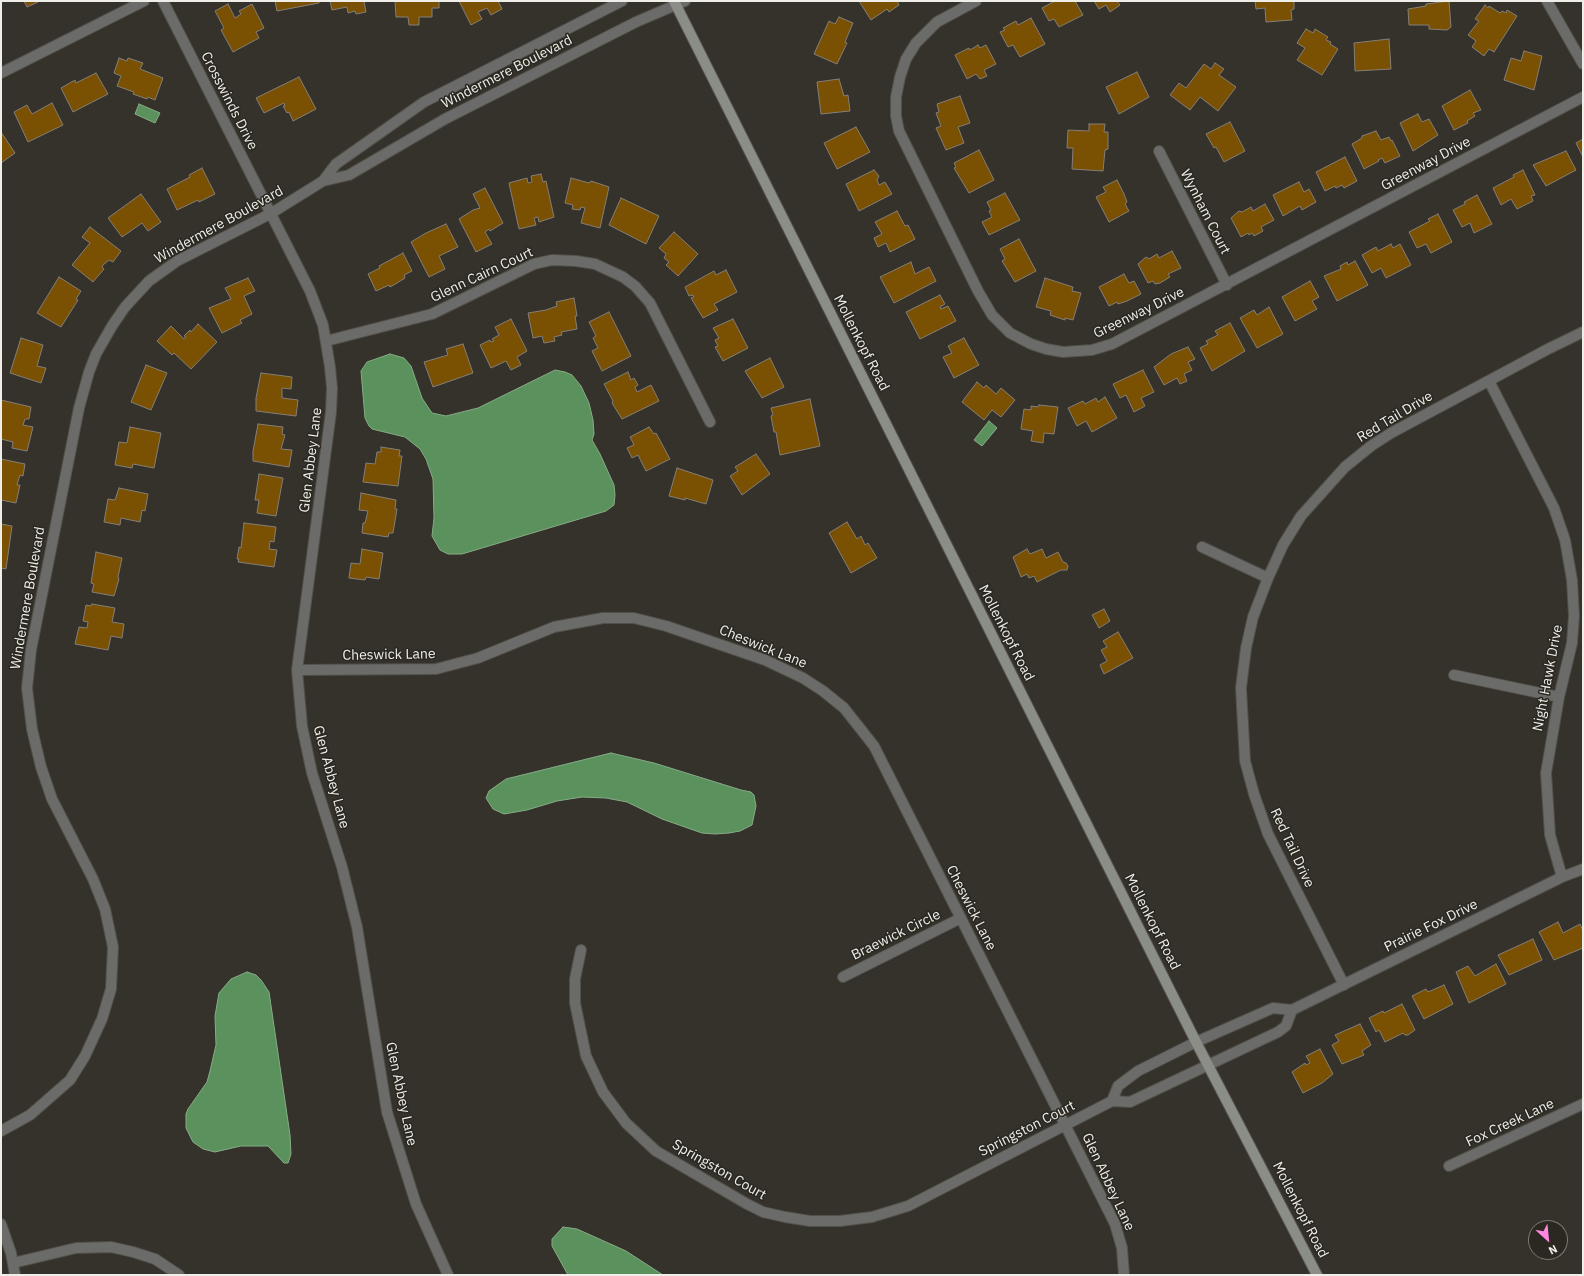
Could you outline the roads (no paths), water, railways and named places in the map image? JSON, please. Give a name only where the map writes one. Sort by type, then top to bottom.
[{"type":"street","points":[[1,73],[144,1]]},
{"type":"street","name":"Crosswinds Drive","points":[[163,1],[270,214]]},
{"type":"street","name":"Windermere Boulevard","points":[[323,181],[336,164],[424,102],[622,1]]},
{"type":"street","name":"Greenway Drive","points":[[976,1],[937,22],[916,43],[906,59],[900,77],[896,97],[896,116],[903,143],[984,304],[992,315],[1010,333],[1031,344],[1046,349],[1063,352],[1092,350],[1112,344],[1583,97]]},
{"type":"street","points":[[1547,1],[1583,64]]},
{"type":"street","name":"Windermere Boulevard","points":[[1,1131],[30,1115],[70,1080],[85,1056],[102,1019],[111,990],[113,947],[105,909],[93,879],[52,799],[41,767],[32,729],[27,688],[31,650],[79,408],[89,372],[112,326],[125,307],[149,281],[177,261],[270,214],[323,181],[348,176],[445,119],[636,22],[678,3]]},
{"type":"street","name":"Mollenkopf Road","points":[[678,3],[1196,1042],[1317,1275]]},
{"type":"street","name":"Wynham Court","points":[[1159,151],[1227,285]]},
{"type":"street","name":"Glen Abbey Lane","points":[[270,214],[318,310],[326,341],[332,388],[331,412],[297,670],[302,726],[307,753],[342,867],[357,927],[388,1112],[416,1204],[448,1275]]},
{"type":"street","name":"Glenn Cairn Court","points":[[326,341],[432,314],[534,264],[552,260],[576,261],[595,264],[623,277],[635,286],[650,303],[710,422]]},
{"type":"street","name":"Red Tail Drive","points":[[1344,985],[1268,834],[1254,794],[1245,761],[1241,688],[1246,648],[1253,617],[1283,545],[1301,516],[1344,467],[1391,433],[1548,349],[1583,332]]},
{"type":"street","name":"Night Hawk Drive","points":[[1489,381],[1554,508],[1565,540],[1572,580],[1574,616],[1572,644],[1559,697],[1546,773],[1550,835],[1562,877]]},
{"type":"street","points":[[1202,547],[1268,578]]},
{"type":"street","name":"Cheswick Lane","points":[[297,670],[436,669],[478,658],[554,627],[603,618],[634,618],[666,626],[765,660],[803,678],[823,691],[844,708],[874,746],[1066,1125]]},
{"type":"street","points":[[1454,675],[1559,697]]},
{"type":"street","name":"Prairie Fox Drive","points":[[1292,1010],[1562,877],[1583,869]]},
{"type":"street","name":"Braewick Circle","points":[[843,977],[961,918]]},
{"type":"street","name":"Springston Court","points":[[581,950],[575,979],[575,1003],[586,1056],[593,1073],[612,1106],[626,1124],[656,1150],[763,1212],[810,1221],[840,1221],[872,1217],[908,1206],[1112,1101],[1130,1102],[1208,1065]]},
{"type":"street","points":[[1112,1101],[1118,1086],[1138,1071],[1196,1042],[1273,1008],[1292,1010],[1286,1026],[1208,1065]]},
{"type":"street","name":"Fox Creek Lane","points":[[1449,1166],[1583,1104]]},
{"type":"street","name":"Glen Abbey Lane","points":[[1066,1125],[1115,1224],[1122,1248],[1124,1275]]},
{"type":"street","points":[[1,1224],[13,1263],[15,1275]]},
{"type":"street","points":[[13,1263],[76,1248],[111,1248],[133,1252],[155,1259],[179,1275]]}]
